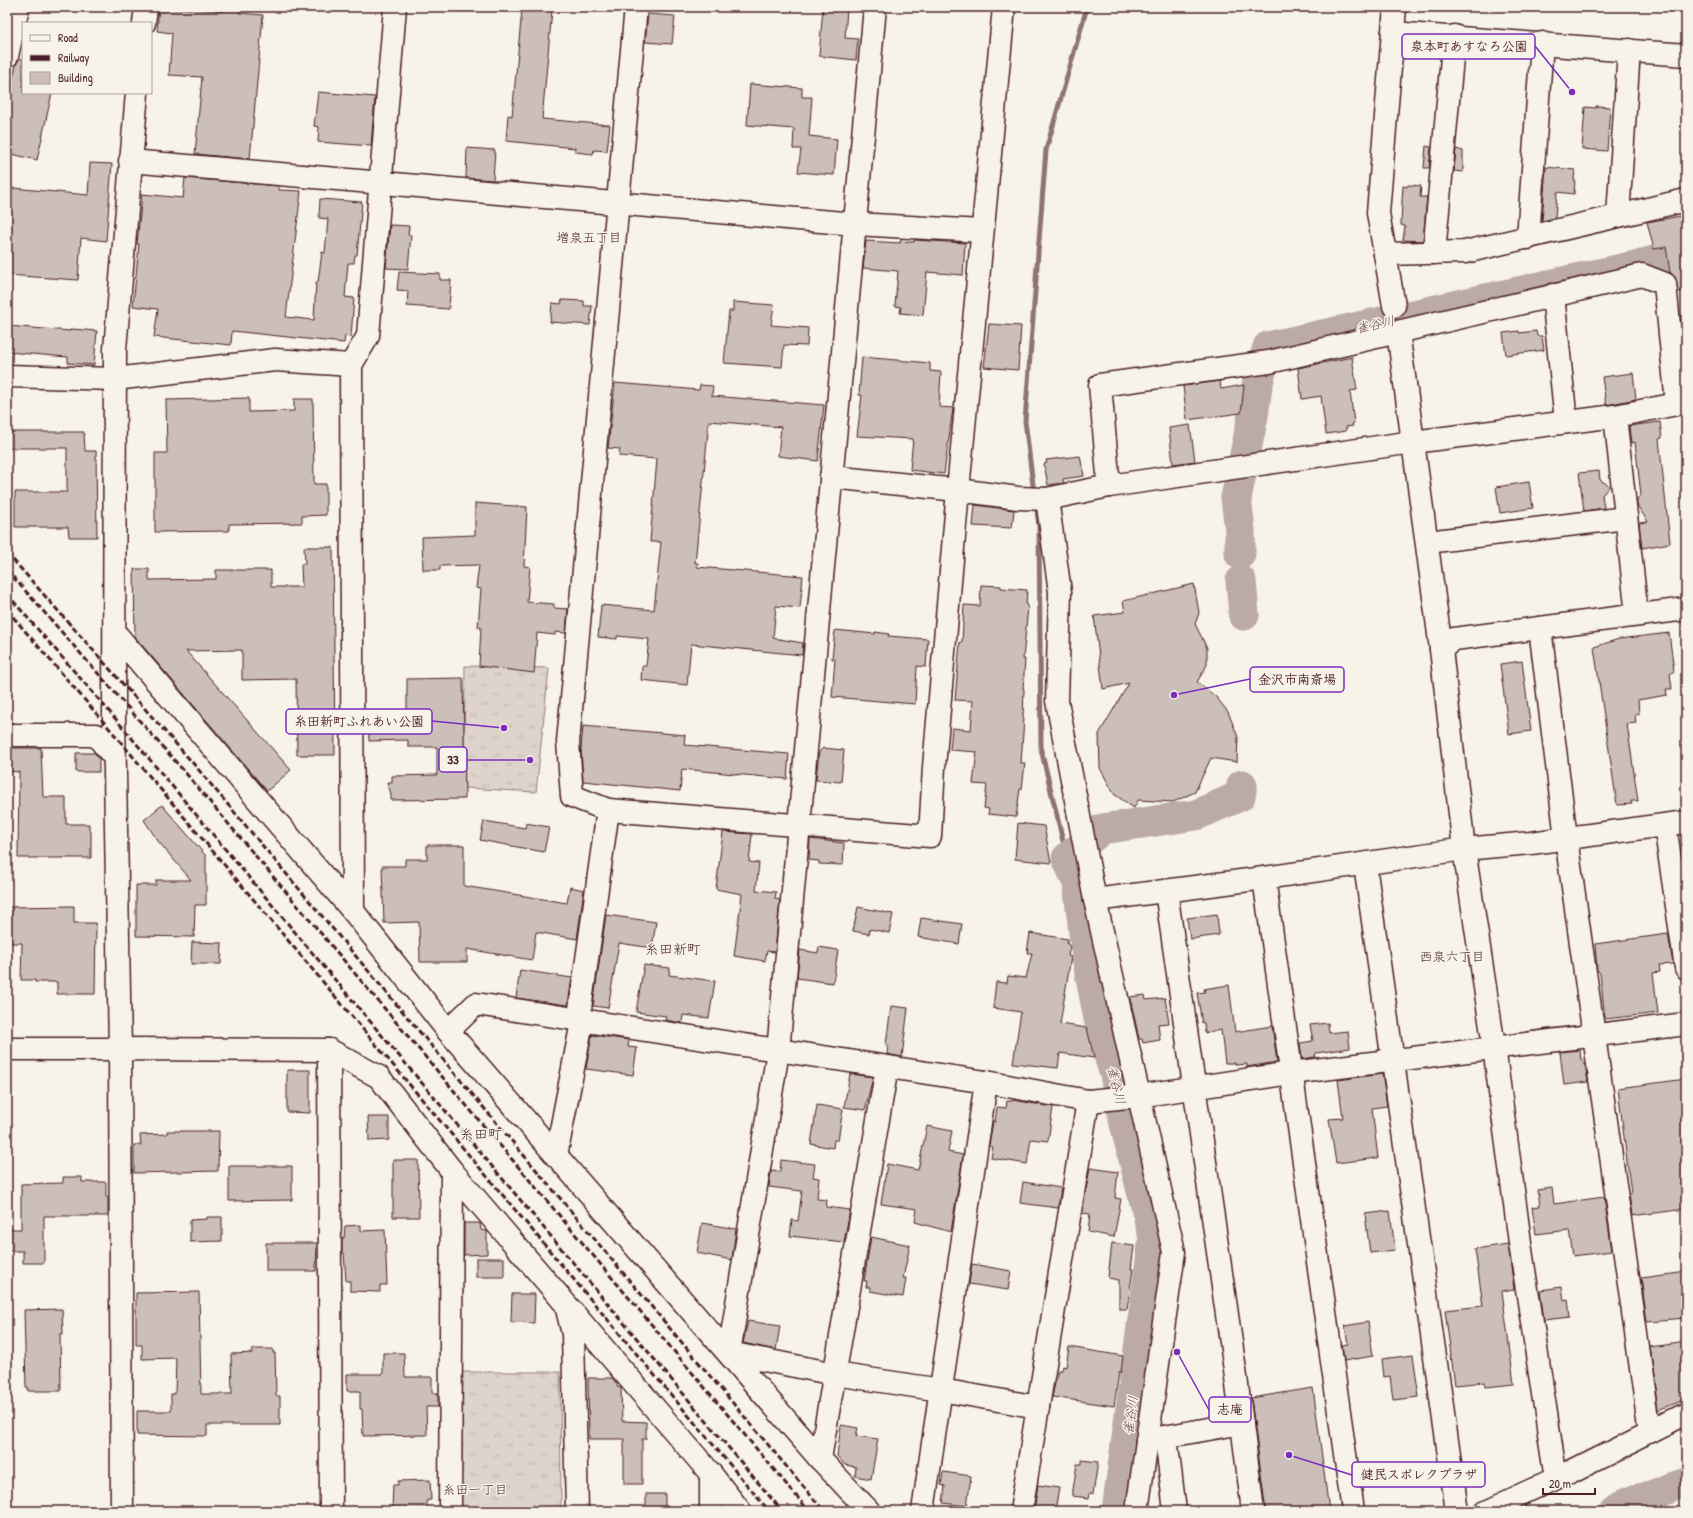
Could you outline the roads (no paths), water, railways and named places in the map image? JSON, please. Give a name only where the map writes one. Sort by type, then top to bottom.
[{"type":"street","points":[[7,56],[18,7]]},
{"type":"street","points":[[144,22],[146,7]]},
{"type":"street","points":[[353,911],[350,365],[368,336],[395,7]]},
{"type":"street","points":[[636,7],[568,742],[572,796],[608,810],[799,824],[930,836],[934,767],[958,490],[1004,7]]},
{"type":"street","points":[[729,1353],[778,1051],[875,7]]},
{"type":"street","points":[[1394,306],[1378,213],[1395,7]]},
{"type":"street","points":[[1393,33],[1454,36],[1686,55]]},
{"type":"street","points":[[1434,253],[1454,36]]},
{"type":"street","points":[[1528,238],[1542,43]]},
{"type":"street","points":[[1618,216],[1629,50]]},
{"type":"street","points":[[122,1511],[120,1049],[114,757],[115,349],[137,94]]},
{"type":"street","points":[[130,161],[855,224],[982,231]]},
{"type":"street","points":[[1385,254],[1465,252],[1686,200]]},
{"type":"street","points":[[831,477],[1034,499],[1109,486],[1413,442],[1615,416],[1677,404],[1665,284],[1642,275],[1261,363],[1100,385],[1109,486]]},
{"type":"street","points":[[1553,295],[1566,422]]},
{"type":"street","points":[[1398,332],[1441,650],[1464,850],[1494,1047],[1521,1250],[1556,1479]]},
{"type":"street","points":[[7,376],[115,379],[275,360],[350,365]]},
{"type":"street","points":[[1615,416],[1638,615]]},
{"type":"street","points":[[1034,499],[1060,592],[1057,702],[1135,1096],[1174,1252],[1156,1439],[1137,1511]]},
{"type":"street","points":[[1426,542],[1626,518]]},
{"type":"street","points":[[1441,650],[1454,639],[1686,609]]},
{"type":"street","points":[[1540,628],[1566,838],[1650,1432]]},
{"type":"street","points":[[115,633],[353,911],[448,1031],[820,1459],[868,1511]]},
{"type":"street","points":[[7,735],[96,735],[114,757]]},
{"type":"street","points":[[556,1156],[582,1022],[580,1009],[608,810]]},
{"type":"street","points":[[1095,900],[1365,865],[1464,850],[1675,824],[1686,968]]},
{"type":"street","points":[[1365,865],[1394,1060],[1457,1511]]},
{"type":"street","points":[[1264,878],[1353,1511]]},
{"type":"street","points":[[1166,891],[1242,1423],[1253,1511]]},
{"type":"street","points":[[448,1031],[476,1004],[582,1022],[986,1082],[1096,1100],[1135,1096],[1291,1073],[1686,1024]]},
{"type":"street","points":[[7,1049],[329,1050],[379,1076],[452,1171],[567,1308],[711,1474],[740,1511]]},
{"type":"street","points":[[329,1050],[331,1511]]},
{"type":"street","points":[[820,1459],[887,1067]]},
{"type":"street","points":[[924,1511],[986,1082]]},
{"type":"street","points":[[1021,1511],[1038,1407],[1096,1100]]},
{"type":"street","points":[[450,1511],[452,1171]]},
{"type":"street","points":[[567,1308],[573,1334],[577,1511]]},
{"type":"street","points":[[729,1353],[835,1374],[941,1390],[1038,1407]]},
{"type":"street","points":[[1486,1511],[1556,1479],[1686,1414]]},
{"type":"street","points":[[1156,1439],[1242,1423]]},
{"type":"street","points":[[1156,1439],[1175,1511]]},
{"type":"street","points":[[711,1474],[711,1511]]},
{"type":"waterway","points":[[1034,493],[1025,421],[1046,150],[1087,7]]},
{"type":"waterway","name":"雀谷川","points":[[1240,554],[1240,530],[1236,498],[1253,416],[1257,386],[1268,347],[1640,265],[1686,252]]},
{"type":"waterway","points":[[1036,503],[1039,527],[1041,749],[1067,858]]},
{"type":"waterway","name":"雀谷川","points":[[1241,581],[1244,615]]},
{"type":"waterway","name":"雀谷川","points":[[1117,1511],[1154,1238],[1125,1124],[1115,1075],[1101,1029],[1087,957],[1078,883],[1067,858],[1102,829],[1196,815],[1240,796],[1242,785]]},
{"type":"waterway","points":[[1613,1511],[1686,1481]]},
{"type":"railway","points":[[7,553],[192,762],[824,1511]]},
{"type":"railway","points":[[7,570],[183,770],[809,1511]]},
{"type":"railway","points":[[7,594],[114,717],[782,1511]]},
{"type":"railway","points":[[7,610],[114,734],[769,1511]]},
{"type":"place","name":"泉本町あすなろ公園","points":[[1572,92]]},
{"type":"place","name":"金沢市南斎場","points":[[1174,695]]},
{"type":"place","name":"糸田新町ふれあい公園","points":[[504,728]]},
{"type":"place","name":"33","points":[[530,760]]},
{"type":"place","name":"志庵","points":[[1177,1352]]},
{"type":"place","name":"健民スポレクプラザ","points":[[1289,1455]]},
{"type":"district","name":"増泉五丁目","points":[[589,237]]},
{"type":"district","name":"糸田新町","points":[[673,948]]},
{"type":"district","name":"西泉六丁目","points":[[1452,956]]},
{"type":"district","name":"糸田町","points":[[481,1133]]},
{"type":"district","name":"糸田一丁目","points":[[475,1489]]}]
